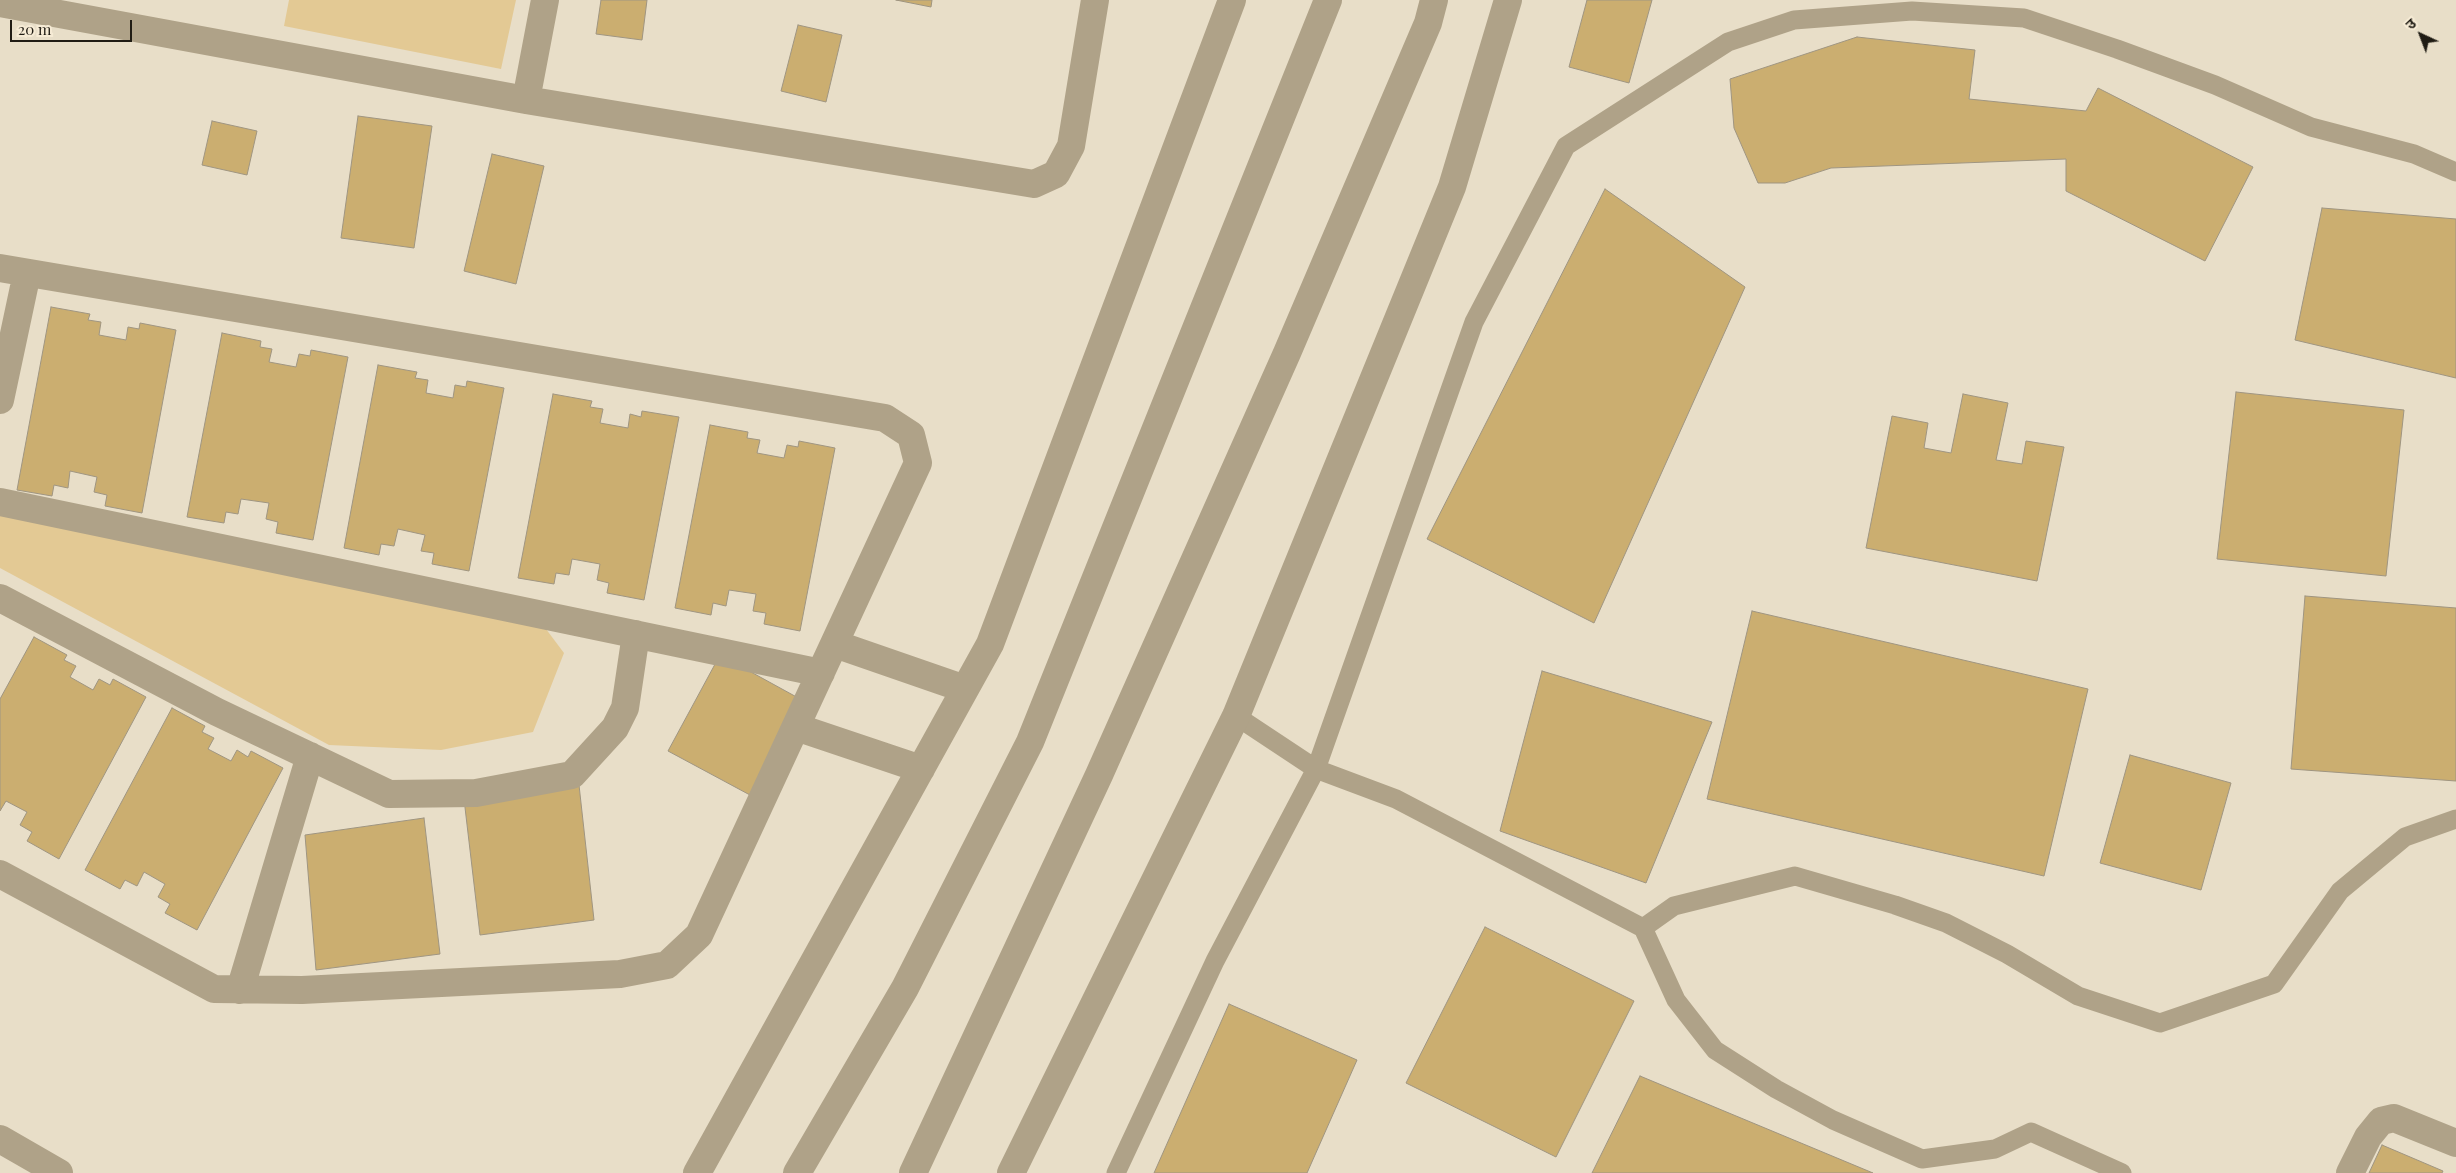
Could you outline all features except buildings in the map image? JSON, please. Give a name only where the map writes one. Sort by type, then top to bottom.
[{"type":"street","points":[[526,100],[545,0]]},
{"type":"street","points":[[0,3],[526,100],[1034,184],[1056,174],[1071,146],[1096,0]]},
{"type":"street","points":[[697,1173],[990,644],[1232,0]]},
{"type":"street","points":[[796,1173],[905,988],[1030,742],[1328,0]]},
{"type":"street","points":[[913,1173],[1099,775],[1283,362],[1428,23],[1434,0]]},
{"type":"street","points":[[1011,1173],[1236,716],[1452,187],[1508,0]]},
{"type":"street","points":[[0,268],[885,418],[911,435],[918,463],[699,935],[667,965],[620,974],[302,990],[214,989],[0,874]]},
{"type":"street","points":[[0,400],[27,273]]},
{"type":"street","points":[[0,502],[821,673]]},
{"type":"street","points":[[0,598],[217,712],[389,794],[476,793],[572,775],[615,728],[625,708],[636,634]]},
{"type":"street","points":[[835,644],[965,689]]},
{"type":"street","points":[[796,727],[921,769]]},
{"type":"street","points":[[240,990],[310,756]]},
{"type":"street","points":[[2350,1173],[2368,1137],[2381,1121],[2394,1118],[2456,1143]]},
{"type":"street","points":[[0,1139],[59,1173]]},
{"type":"lane","points":[[1116,1173],[1215,961],[1316,769],[1474,322],[1566,146],[1728,42],[1794,20],[1912,11],[2024,18],[2117,49],[2215,85],[2311,127],[2414,154],[2456,172]]},
{"type":"lane","points":[[1236,716],[1316,769],[1396,799],[1643,928],[1676,1000],[1715,1050],[1776,1089],[1833,1120],[1922,1159],[1995,1149],[2031,1132],[2122,1173]]},
{"type":"lane","points":[[1643,928],[1674,906],[1795,876],[1895,905],[1946,923],[2007,954],[2078,996],[2160,1023],[2274,984],[2340,891],[2405,837],[2456,819]]},
{"type":"shaded area","points":[[289,0],[516,0],[501,69],[284,26]]},
{"type":"shaded area","points":[[0,513],[543,625],[564,653],[533,732],[441,750],[329,745],[0,568]]}]
